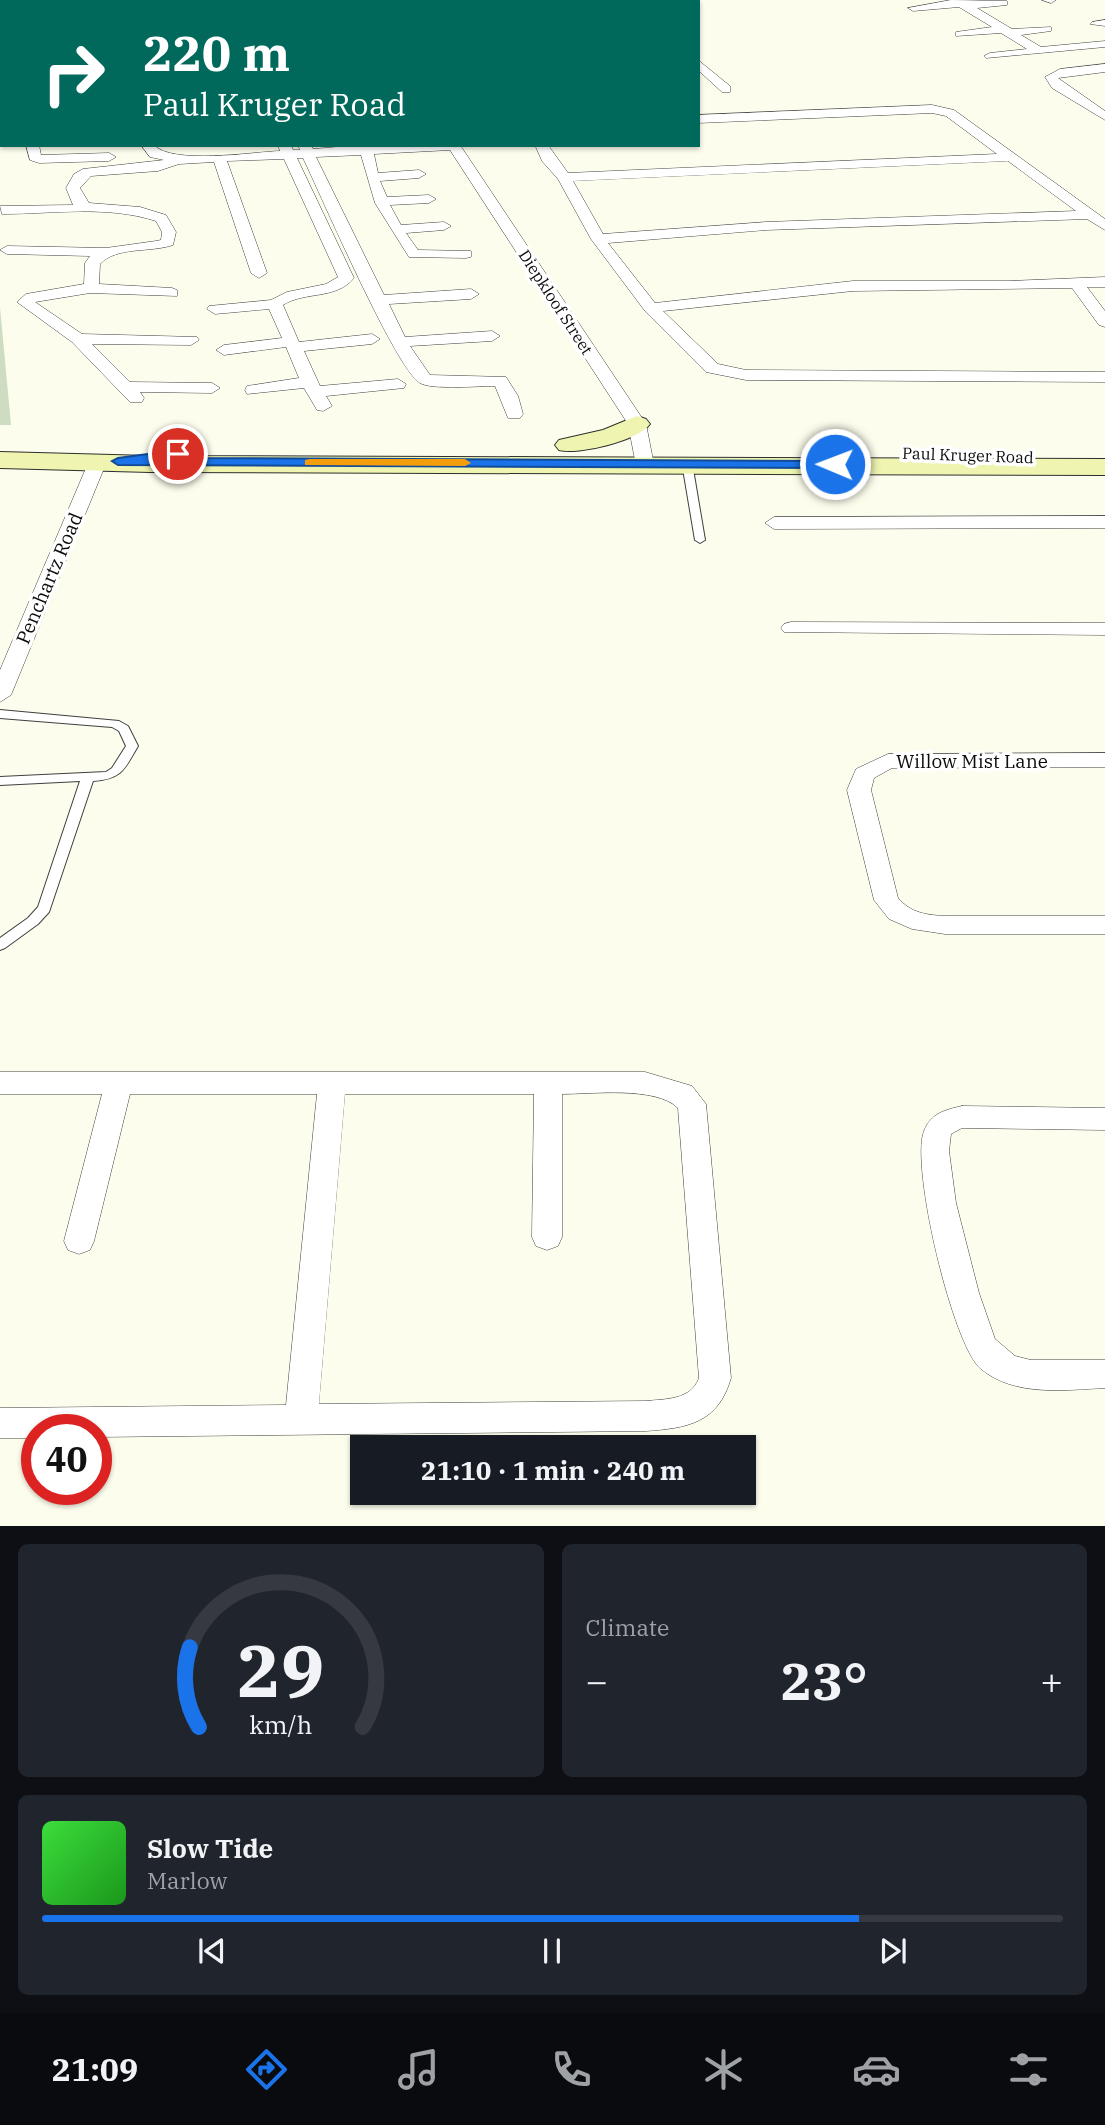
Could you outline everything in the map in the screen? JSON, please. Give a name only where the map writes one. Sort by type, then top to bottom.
[{"type":"street","points":[[913,8],[961,3],[1003,3]]},
{"type":"street","points":[[961,3],[1039,51]]},
{"type":"street","points":[[960,34],[1046,29]]},
{"type":"street","points":[[990,56],[1105,44]]},
{"type":"street","points":[[1081,46],[1105,60]]},
{"type":"street","points":[[700,65],[722,84],[700,80]]},
{"type":"street","points":[[1105,68],[1060,73],[1051,77],[1056,85],[1098,106],[1105,116]]},
{"type":"street","points":[[700,119],[932,109],[950,113],[1105,226]]},
{"type":"street","points":[[32,147],[35,157],[47,160],[151,150],[177,160]]},
{"type":"street","points":[[85,207],[78,202],[73,188],[79,177],[102,170],[158,167],[177,160],[219,158],[238,151],[410,147]]},
{"type":"street","name":"Diepkloof Street","points":[[454,147],[641,445]]},
{"type":"street","points":[[542,147],[547,158],[564,177],[598,239],[651,308],[712,368],[728,373],[1105,377]]},
{"type":"street","points":[[367,148],[373,177],[383,201],[398,229],[417,255],[466,254]]},
{"type":"street","points":[[306,149],[399,342],[415,369],[426,380],[500,381],[510,397],[514,414]]},
{"type":"street","points":[[215,309],[275,304],[290,295],[337,285],[346,278],[286,150]]},
{"type":"street","points":[[564,177],[1012,157]]},
{"type":"street","points":[[219,158],[259,273]]},
{"type":"street","points":[[373,177],[419,174]]},
{"type":"street","points":[[383,201],[429,199]]},
{"type":"street","points":[[2,210],[68,210],[85,207],[153,214],[162,218],[170,239],[160,246],[106,252],[7,250]]},
{"type":"street","points":[[598,239],[766,226],[1089,215]]},
{"type":"street","points":[[398,229],[444,226]]},
{"type":"street","points":[[90,288],[94,278],[92,263],[106,252]]},
{"type":"street","points":[[651,308],[853,286],[1105,282]]},
{"type":"street","points":[[1077,284],[1105,322]]},
{"type":"street","points":[[172,293],[90,288],[31,296],[25,302],[78,339],[130,393],[212,388]]},
{"type":"street","points":[[379,300],[471,294]]},
{"type":"street","points":[[275,304],[315,393]]},
{"type":"street","points":[[399,342],[492,336]]},
{"type":"street","points":[[78,339],[191,340]]},
{"type":"street","points":[[224,349],[372,339]]},
{"type":"street","points":[[253,390],[315,393],[398,384]]},
{"type":"street","name":"Paul Kruger Road","points":[[108,461],[153,455],[568,445],[749,446],[802,450],[1105,458]]},
{"type":"street","name":"Paul Kruger Road","points":[[0,460],[108,461],[641,445],[687,463],[1105,467]]},
{"type":"street","name":"Penchartz Road","points":[[0,695],[13,654],[108,461]]},
{"type":"street","points":[[774,523],[1105,522]]},
{"type":"street","points":[[791,628],[1105,629]]},
{"type":"street","points":[[0,640],[13,654]]},
{"type":"street","name":"Willow Mist Lane","points":[[1105,760],[888,761],[864,774],[859,790],[886,900],[893,911],[904,918],[920,923],[945,925],[1105,925]]},
{"type":"street","points":[[0,1083],[645,1083],[682,1094],[692,1104],[715,1378],[712,1392],[700,1405],[678,1414],[0,1423]]},
{"type":"street","points":[[79,1241],[119,1083]]},
{"type":"street","points":[[301,1420],[332,1083]]},
{"type":"street","points":[[547,1237],[548,1083]]},
{"type":"street","points":[[1105,1119],[962,1117],[946,1121],[938,1130],[934,1146],[936,1176],[976,1337],[990,1358],[1008,1369],[1028,1374],[1105,1374]]},
{"type":"lane","points":[[687,463],[700,540]]},
{"type":"lane","points":[[0,714],[93,720],[124,729],[132,746],[128,757],[117,771],[87,779],[0,781]]},
{"type":"lane","points":[[0,945],[33,921],[44,909],[87,779]]},
{"type":"green space","points":[[0,307],[11,425],[0,425]]},
{"type":"slow traffic","points":[[310,463],[465,463]]},
{"type":"route","points":[[178,454],[118,461],[150,464],[835,464]]}]
